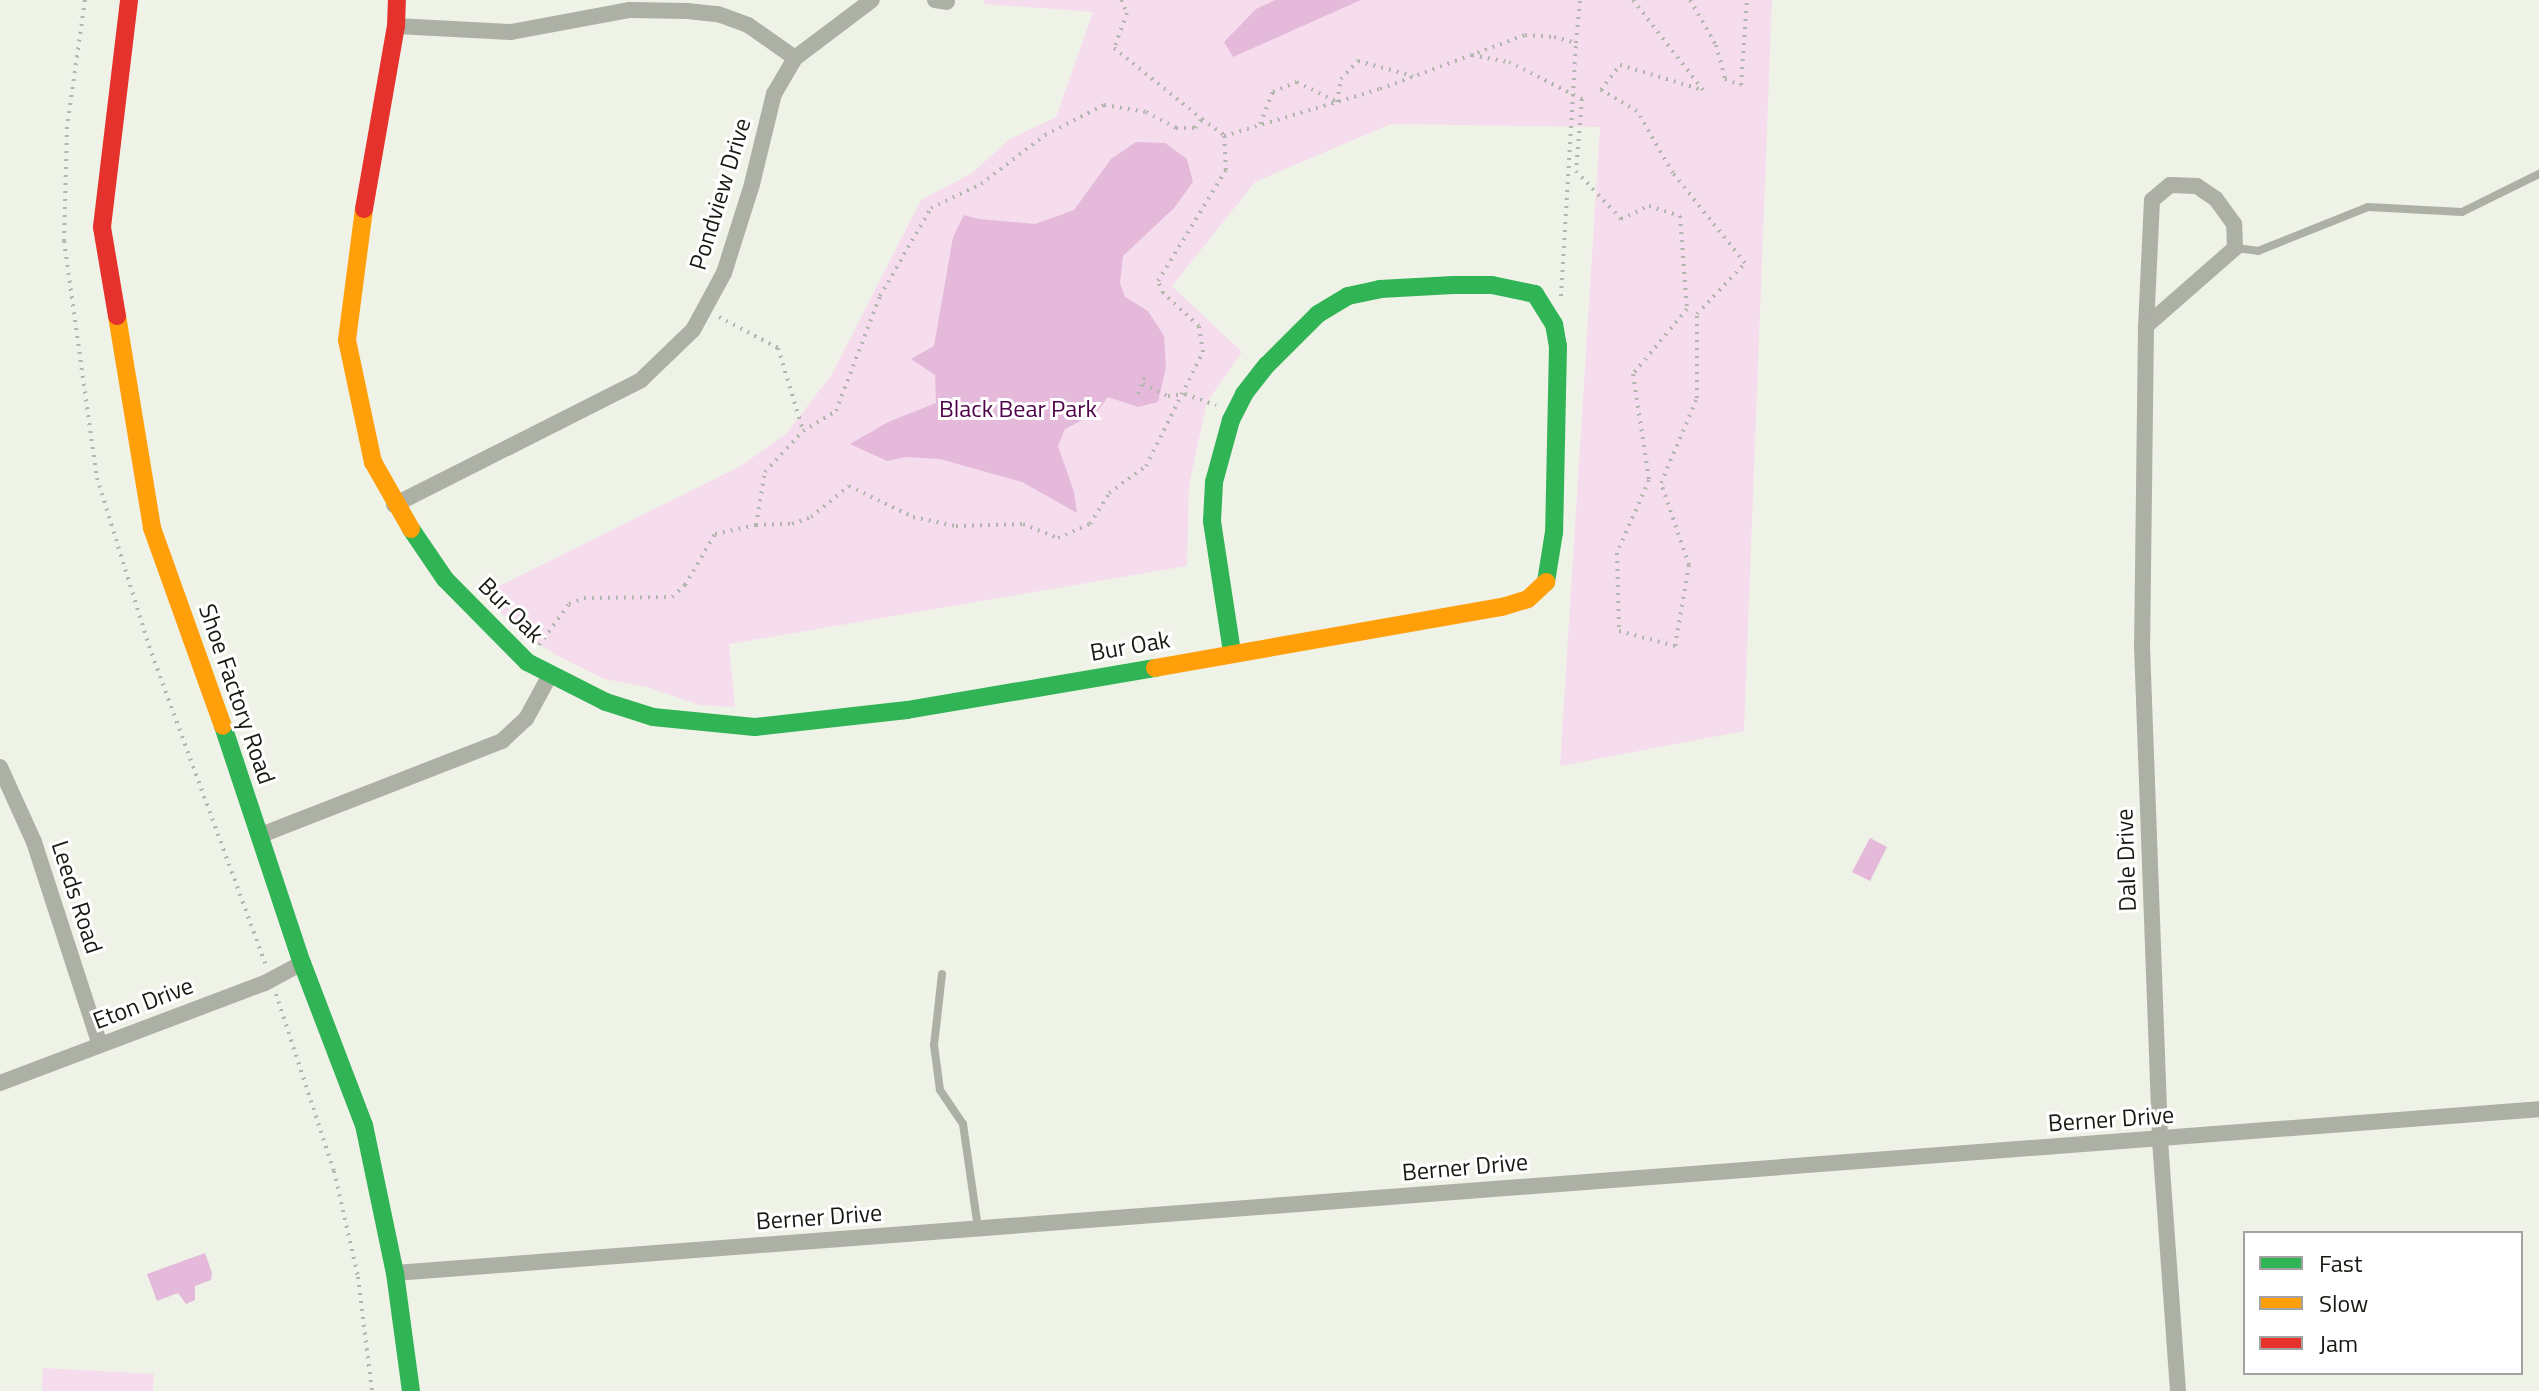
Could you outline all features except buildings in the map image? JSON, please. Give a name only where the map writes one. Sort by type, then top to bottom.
[{"type":"street","name":"Shoe Factory Road","points":[[129,0],[102,227],[152,528],[261,835],[302,963],[364,1125],[395,1273],[411,1391]]},
{"type":"street","name":"Bur Oak","points":[[397,0],[396,26],[367,184],[347,340],[373,462],[394,505],[445,579],[527,662],[606,702],[653,717],[755,727],[907,710],[1502,607],[1528,599],[1546,584],[1554,532],[1558,346],[1554,324],[1546,309]]},
{"type":"street","name":"Pondview Drive","points":[[394,505],[641,380],[693,330],[724,273],[752,184],[774,94],[795,58],[872,0]]},
{"type":"street","points":[[396,26],[511,32],[630,10],[687,11],[718,14],[748,25],[795,58]]},
{"type":"street","name":"Dale Drive","points":[[2178,1391],[2160,1140],[2142,638],[2146,326],[2152,200],[2170,185],[2197,186],[2216,199],[2234,224],[2235,248]]},
{"type":"street","points":[[2146,326],[2235,248]]},
{"type":"street","points":[[1232,652],[1212,521],[1214,482],[1234,413],[1244,394],[1290,338],[1318,314],[1348,296],[1414,286],[1492,285],[1535,294],[1546,309]]},
{"type":"street","points":[[261,835],[502,741],[526,719],[550,675]]},
{"type":"street","name":"Leeds Road","points":[[0,767],[34,842],[100,1045]]},
{"type":"street","name":"Eton Drive","points":[[0,1083],[265,983],[302,963]]},
{"type":"street","name":"Berner Drive","points":[[395,1273],[1454,1193],[1575,1180],[2160,1140],[2539,1109]]},
{"type":"lane","points":[[2235,248],[2258,251],[2368,207],[2462,212],[2539,174]]},
{"type":"lane","points":[[942,974],[934,1045],[940,1090],[963,1124],[978,1229]]},
{"type":"path","points":[[527,662],[569,604],[584,598],[672,597],[685,585],[715,534],[756,525],[792,524],[811,517],[849,486],[913,517],[956,526],[1023,524],[1058,538],[1090,524],[1109,493],[1146,466],[1185,394],[1203,352],[1199,326],[1163,293],[1158,281],[1226,170],[1224,136],[1114,48],[1127,13],[1121,0]]},
{"type":"path","points":[[1546,309],[1562,295],[1580,0]]},
{"type":"path","points":[[1472,55],[1509,62],[1582,99],[1576,171],[1621,219],[1649,206],[1680,216],[1687,309],[1633,374],[1649,480],[1617,553],[1619,631],[1675,646],[1689,565],[1661,483],[1697,398],[1697,314],[1745,263],[1673,173],[1637,111],[1601,90],[1620,65],[1703,90],[1633,0]]},
{"type":"path","points":[[1690,0],[1716,45],[1725,79],[1741,85],[1747,0]]},
{"type":"path","points":[[1224,136],[1415,76],[1525,35],[1554,37],[1576,43]]},
{"type":"path","points":[[1337,102],[1341,79],[1358,61],[1415,76]]},
{"type":"path","points":[[1260,125],[1273,92],[1297,82],[1337,102]]},
{"type":"path","points":[[756,525],[765,472],[803,431],[836,411],[880,296],[931,208],[981,184],[1045,135],[1104,105],[1146,112],[1176,128],[1195,128],[1202,119]]},
{"type":"path","points":[[704,310],[778,348],[803,431]]},
{"type":"path","points":[[1138,394],[1146,374]]},
{"type":"path","points":[[1143,384],[1168,396],[1185,394],[1234,413]]},
{"type":"green space","name":"Black Bear Park","points":[[984,0],[1772,0],[1744,731],[1560,766],[1600,127],[1391,124],[1255,182],[1172,286],[1242,352],[1207,402],[1189,485],[1187,566],[729,644],[735,707],[700,705],[647,687],[604,679],[554,654],[509,621],[483,594],[739,467],[786,434],[832,374],[921,200],[972,173],[1010,139],[1056,117],[1093,12],[984,4]]},
{"type":"green space","points":[[43,1368],[154,1374],[153,1391],[42,1391]]},
{"type":"shaded area","points":[[1275,0],[1361,0],[1233,57],[1224,42],[1256,9]]},
{"type":"shaded area","points":[[1136,142],[1165,143],[1187,159],[1193,182],[1174,208],[1123,256],[1120,283],[1125,297],[1148,311],[1164,336],[1166,367],[1158,402],[1138,407],[1108,397],[1096,413],[1065,429],[1058,446],[1074,492],[1077,513],[1022,482],[940,459],[905,457],[887,461],[850,444],[888,422],[936,403],[935,375],[911,359],[934,346],[953,237],[964,215],[1035,224],[1074,210],[1111,159]]},
{"type":"shaded area","points":[[1870,838],[1887,847],[1870,881],[1852,872]]},
{"type":"shaded area","points":[[205,1253],[212,1273],[211,1280],[195,1286],[195,1300],[186,1304],[178,1293],[157,1301],[147,1274]]},
{"type":"traffic: fast","points":[[1232,652],[1212,521],[1214,482],[1231,420],[1244,394],[1267,365],[1318,314],[1348,296],[1380,289],[1453,285],[1492,285],[1535,294],[1554,324],[1558,346],[1554,532],[1546,582]]},
{"type":"traffic: fast","points":[[411,529],[445,579],[527,662],[606,702],[653,717],[755,727],[907,710],[1155,668]]},
{"type":"traffic: fast","points":[[223,726],[302,963],[364,1125],[395,1273],[411,1391]]},
{"type":"traffic: slow","points":[[364,209],[347,340],[373,462],[411,529]]},
{"type":"traffic: slow","points":[[117,316],[152,528],[223,726]]},
{"type":"traffic: slow","points":[[1155,668],[1502,607],[1528,599],[1546,582]]},
{"type":"traffic: jam","points":[[117,316],[102,227],[129,0]]},
{"type":"traffic: jam","points":[[364,209],[396,26],[397,0]]}]
